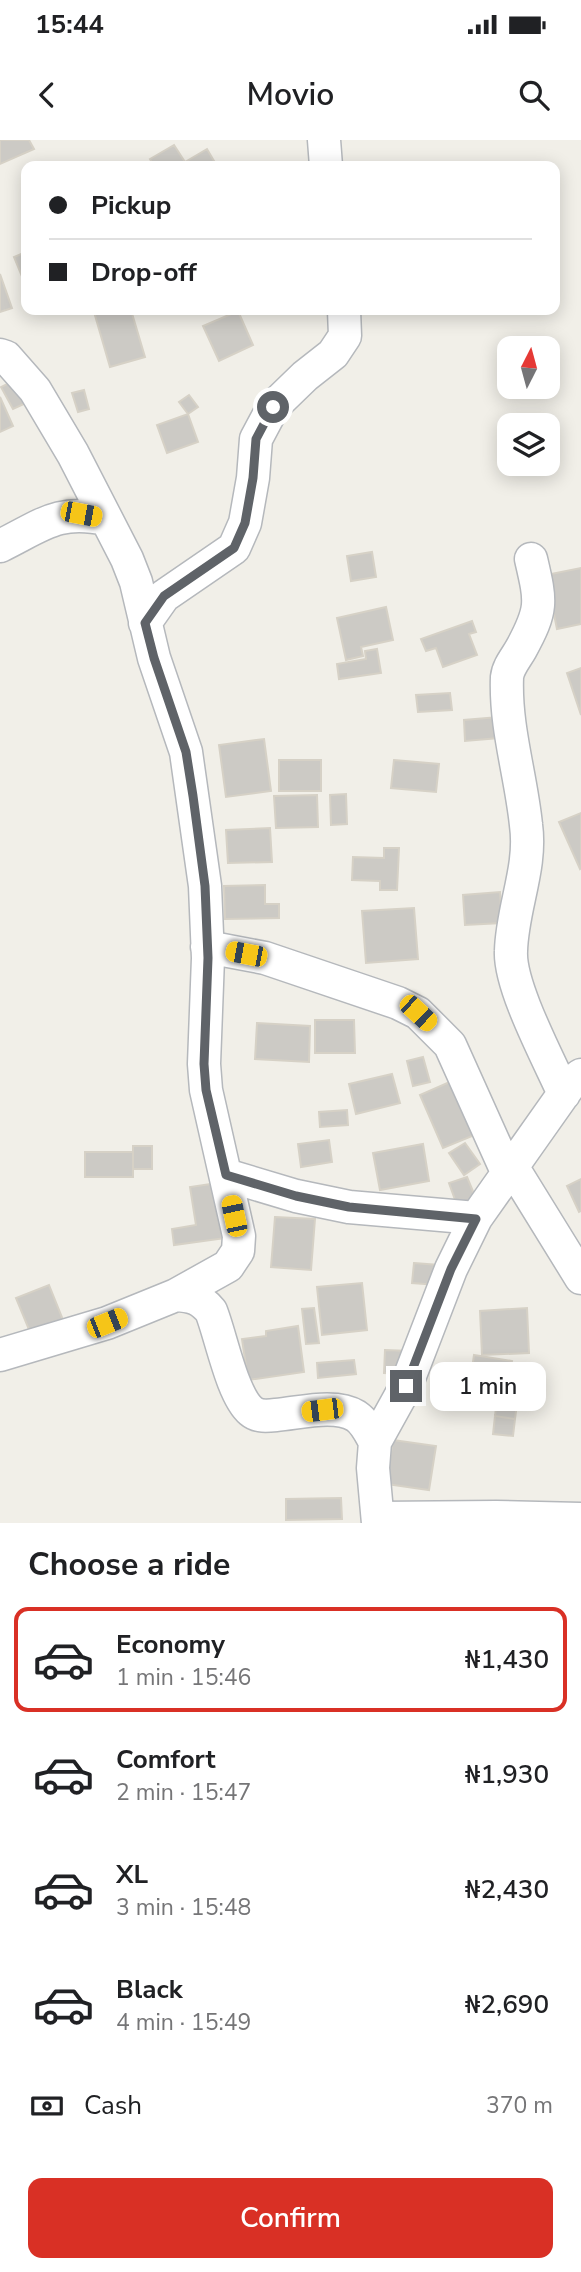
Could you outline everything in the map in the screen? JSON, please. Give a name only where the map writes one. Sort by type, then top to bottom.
[{"type":"street","points":[[324,140],[326,161]]},
{"type":"street","points":[[145,623],[164,596],[234,548],[245,523],[256,439],[273,407],[333,354],[345,336],[344,315]]},
{"type":"street","points":[[0,355],[6,358],[35,390],[73,454],[136,582],[154,658],[186,752],[205,886],[206,1090],[239,1236],[235,1259],[228,1266],[176,1295],[107,1323],[0,1355]]},
{"type":"street","points":[[0,546],[59,516],[81,514],[106,519]]},
{"type":"street","points":[[531,559],[539,594],[539,609],[535,624],[508,671],[506,694],[516,770],[527,825],[527,858],[510,951],[514,976],[573,1084],[476,1219],[451,1269],[406,1386],[375,1442],[373,1468],[378,1521],[581,1519]]},
{"type":"street","points":[[207,947],[265,958],[398,1003],[418,1013],[450,1045],[511,1171],[581,1278]]},
{"type":"street","points":[[226,1175],[296,1196],[349,1207],[476,1219]]},
{"type":"street","points":[[176,1295],[194,1297],[203,1301],[212,1311],[236,1389],[252,1412],[263,1416],[322,1410],[346,1412],[365,1424],[375,1442]]},
{"type":"building","points":[[0,140],[29,140],[34,149],[0,164]]},
{"type":"building","points":[[174,145],[184,161],[151,161],[150,159]]},
{"type":"building","points":[[207,149],[214,161],[187,161]]},
{"type":"building","points":[[21,254],[21,274],[14,257]]},
{"type":"building","points":[[0,274],[12,308],[0,312]]},
{"type":"building","points":[[95,315],[132,315],[145,357],[110,367]]},
{"type":"building","points":[[229,315],[240,315],[253,345],[219,361],[203,326]]},
{"type":"building","points":[[15,380],[26,403],[13,409],[1,387]]},
{"type":"building","points":[[84,390],[89,409],[78,412],[72,393]]},
{"type":"building","points":[[189,395],[198,407],[188,414],[179,402]]},
{"type":"building","points":[[0,397],[13,426],[0,432]]},
{"type":"building","points":[[188,414],[198,442],[167,453],[157,425]]},
{"type":"building","points":[[372,552],[376,577],[351,581],[347,556]]},
{"type":"building","points":[[581,568],[581,624],[557,629],[546,575]]},
{"type":"building","points":[[386,607],[393,640],[361,647],[363,656],[346,660],[337,618]]},
{"type":"building","points":[[472,621],[476,632],[469,634],[477,655],[443,667],[436,648],[426,651],[421,639]]},
{"type":"building","points":[[377,649],[381,673],[339,679],[337,664],[366,659],[365,651]]},
{"type":"building","points":[[581,668],[581,715],[567,673]]},
{"type":"building","points":[[450,693],[452,710],[418,712],[416,695]]},
{"type":"building","points":[[498,717],[499,738],[465,741],[464,720]]},
{"type":"building","points":[[264,739],[271,791],[226,797],[219,745]]},
{"type":"building","points":[[279,760],[321,760],[321,791],[279,791]]},
{"type":"building","points":[[394,760],[439,764],[436,792],[391,788]]},
{"type":"building","points":[[346,794],[347,824],[331,825],[330,795]]},
{"type":"building","points":[[317,795],[318,827],[276,828],[274,796]]},
{"type":"building","points":[[581,813],[581,868],[580,869],[559,822]]},
{"type":"building","points":[[270,828],[272,862],[228,863],[226,830]]},
{"type":"building","points":[[384,848],[399,848],[397,890],[380,890],[380,881],[352,880],[353,857],[384,858]]},
{"type":"building","points":[[265,885],[265,904],[279,904],[279,918],[225,919],[224,886]]},
{"type":"building","points":[[500,892],[502,923],[465,925],[463,895]]},
{"type":"building","points":[[414,908],[418,959],[366,963],[362,911]]},
{"type":"building","points":[[315,1020],[354,1020],[355,1053],[315,1053]]},
{"type":"building","points":[[257,1023],[310,1026],[309,1062],[255,1059]]},
{"type":"building","points":[[423,1057],[430,1082],[413,1086],[407,1061]]},
{"type":"building","points":[[392,1074],[400,1103],[356,1114],[349,1084]]},
{"type":"building","points":[[454,1080],[477,1134],[443,1148],[420,1095]]},
{"type":"building","points":[[347,1110],[348,1125],[320,1127],[319,1112]]},
{"type":"building","points":[[329,1140],[332,1162],[301,1167],[298,1144]]},
{"type":"building","points":[[465,1143],[480,1164],[464,1175],[449,1153]]},
{"type":"building","points":[[423,1144],[429,1181],[380,1190],[373,1153]]},
{"type":"building","points":[[133,1146],[152,1146],[152,1169],[133,1169]]},
{"type":"building","points":[[85,1152],[133,1152],[133,1177],[85,1177]]},
{"type":"building","points":[[467,1177],[477,1201],[458,1208],[449,1183]]},
{"type":"building","points":[[581,1179],[581,1211],[579,1212],[567,1186]]},
{"type":"building","points":[[218,1183],[226,1238],[174,1245],[172,1229],[196,1225],[190,1187]]},
{"type":"building","points":[[275,1217],[315,1219],[311,1270],[271,1267]]},
{"type":"building","points":[[414,1263],[439,1265],[438,1285],[412,1283]]},
{"type":"building","points":[[362,1283],[367,1330],[322,1335],[317,1287]]},
{"type":"building","points":[[49,1285],[63,1320],[30,1332],[16,1298]]},
{"type":"building","points":[[314,1308],[319,1343],[306,1344],[302,1309]]},
{"type":"building","points":[[527,1308],[529,1353],[482,1355],[480,1311]]},
{"type":"building","points":[[298,1326],[304,1372],[248,1380],[242,1339],[266,1336],[266,1331]]},
{"type":"building","points":[[385,1350],[410,1351],[409,1374],[384,1373]]},
{"type":"building","points":[[474,1355],[512,1361],[511,1366],[525,1368],[522,1387],[501,1384],[502,1380],[471,1376]]},
{"type":"building","points":[[354,1360],[356,1374],[318,1378],[317,1363]]},
{"type":"building","points":[[499,1386],[519,1388],[517,1403],[497,1400]]},
{"type":"building","points":[[497,1400],[517,1403],[515,1419],[495,1416]]},
{"type":"building","points":[[495,1416],[515,1419],[513,1436],[493,1434]]},
{"type":"building","points":[[393,1440],[436,1446],[429,1490],[386,1484]]},
{"type":"building","points":[[341,1498],[342,1519],[286,1520],[286,1499]]},
{"type":"route","points":[[273,407],[256,439],[245,523],[234,548],[164,596],[145,623],[186,752],[205,886],[208,958],[204,1064],[206,1090],[226,1175],[296,1196],[349,1207],[476,1219],[451,1269],[406,1386]]}]
